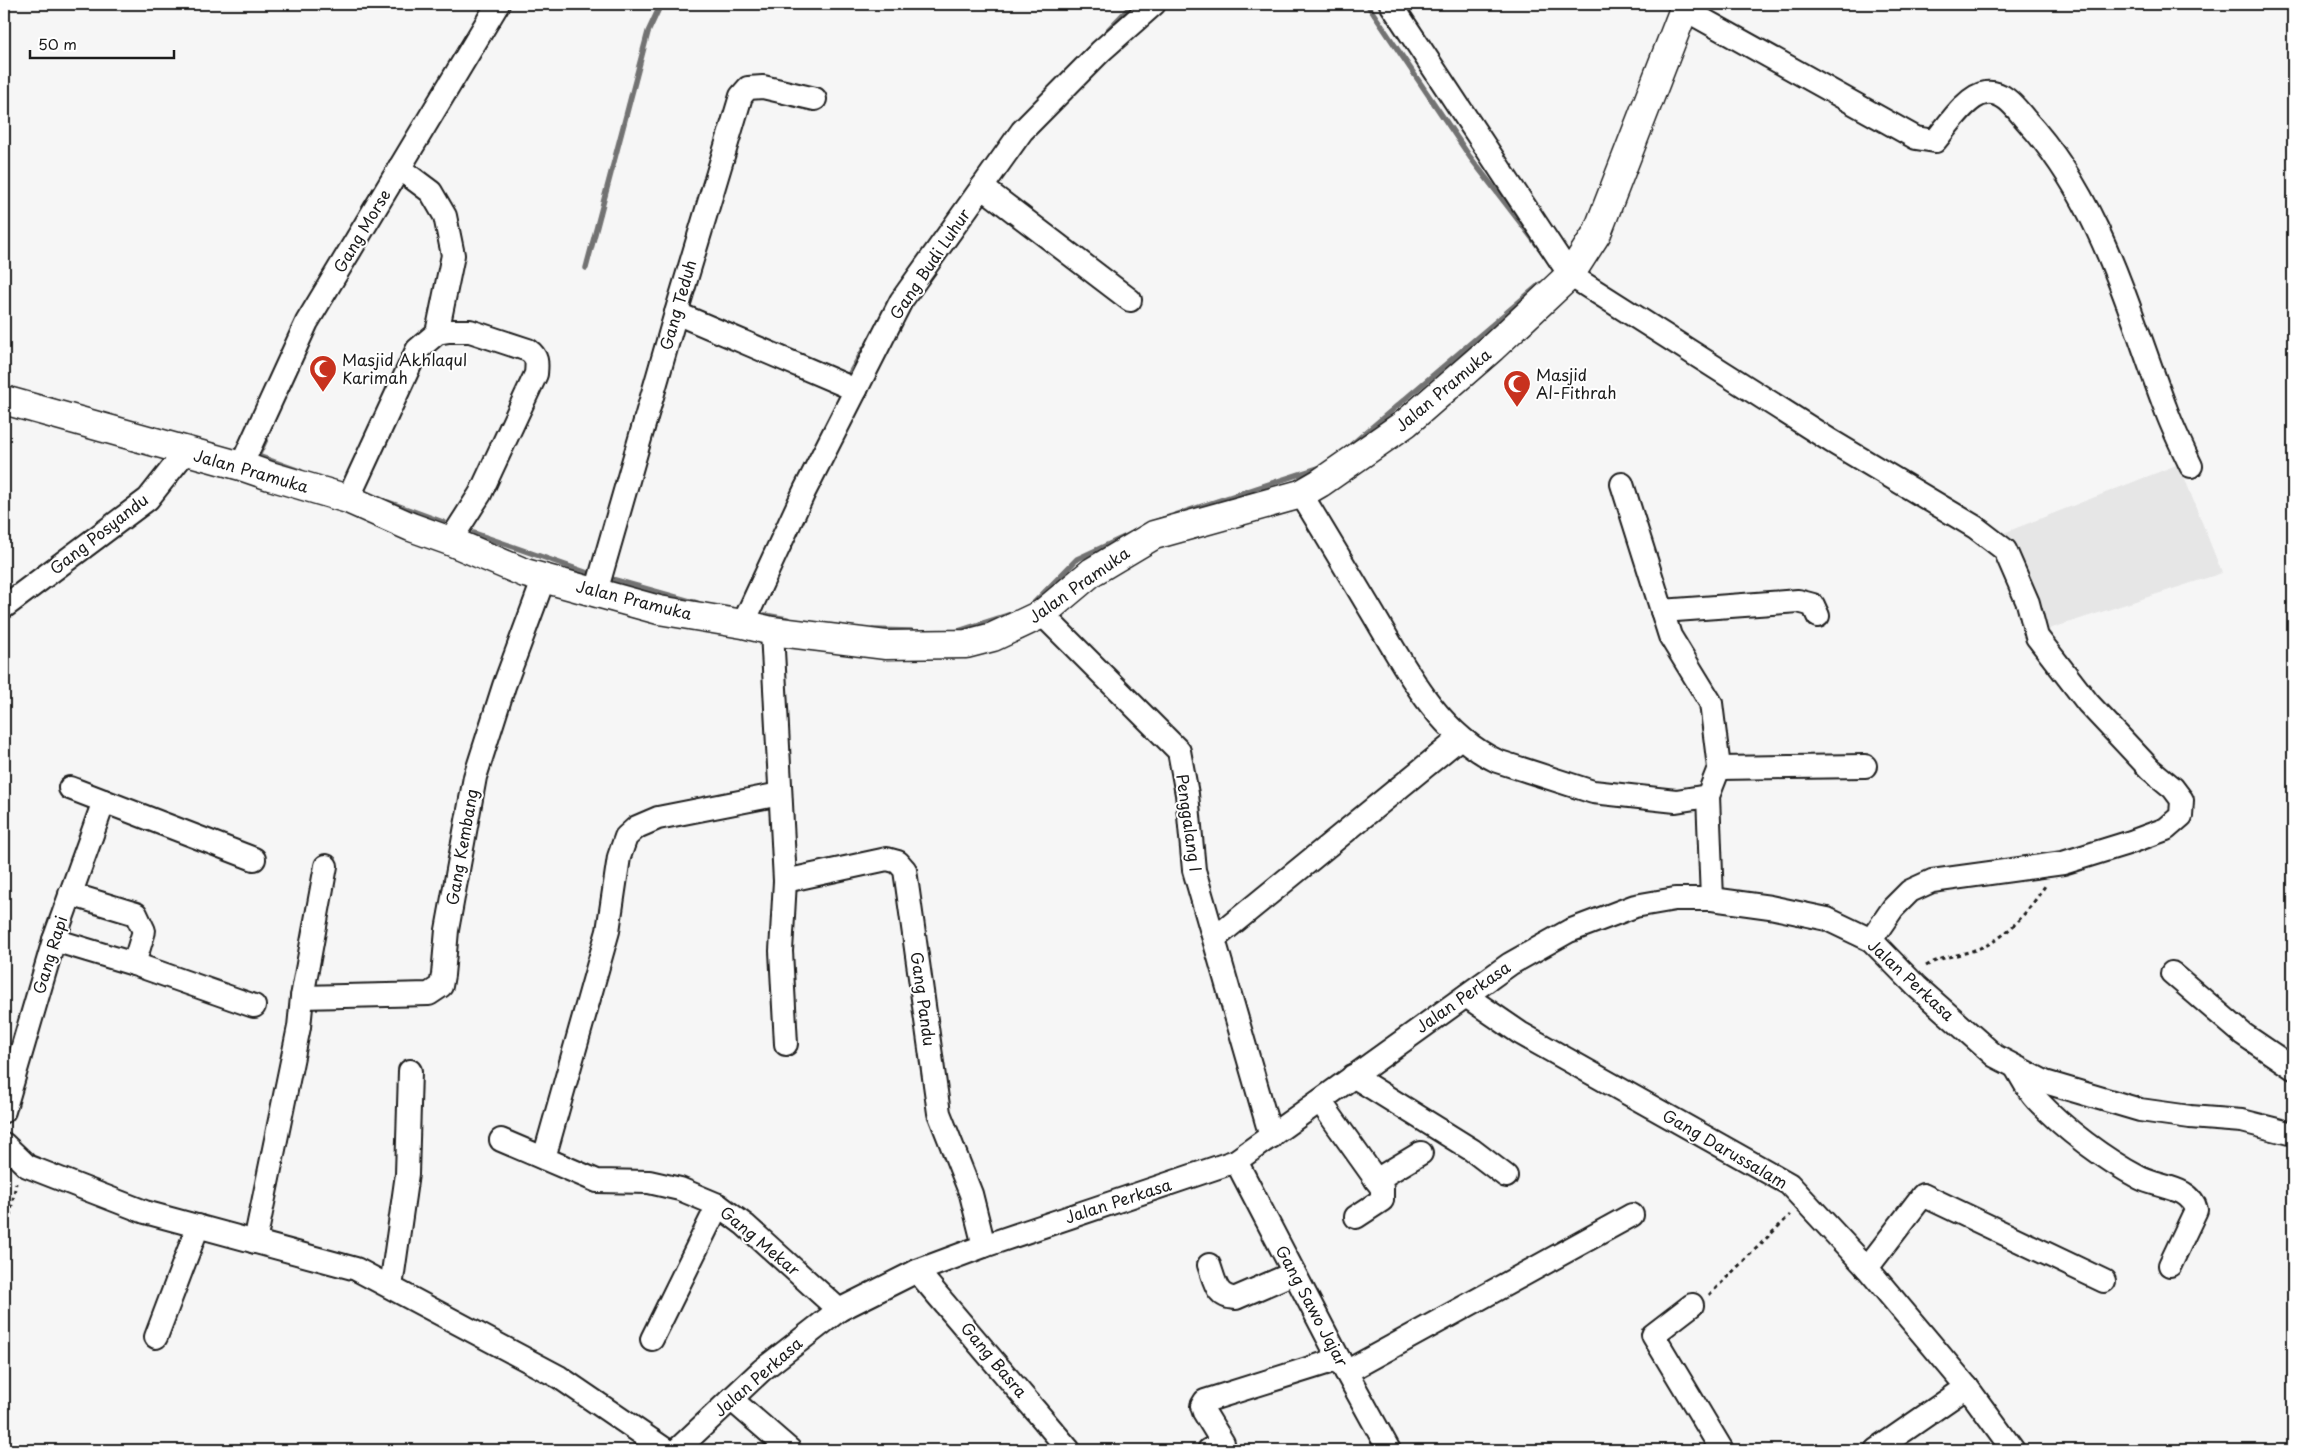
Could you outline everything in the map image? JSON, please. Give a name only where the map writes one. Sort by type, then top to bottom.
[{"type":"main road","name":"Jalan Pramuka","points":[[4,400],[241,466],[348,499],[411,527],[450,541],[525,573],[659,610],[772,630],[886,644],[966,644],[1013,629],[1042,614],[1092,572],[1154,534],[1302,494],[1406,423],[1492,348],[1570,275],[1597,233],[1685,6]]},
{"type":"street","name":"Gang Morse","points":[[241,466],[307,322],[498,4]]},
{"type":"street","name":"Gang Budi Luhur","points":[[744,624],[805,490],[901,301],[1022,131],[1101,51],[1154,4]]},
{"type":"street","points":[[1391,4],[1570,275],[1831,441],[1975,527],[2005,550],[2028,603],[2037,637],[2088,703],[2150,769],[2173,788],[2182,800],[2181,816],[2166,828],[2131,842],[2063,862],[1932,881],[1910,891],[1893,908],[1871,940]]},
{"type":"street","points":[[1685,6],[1916,138],[1935,141],[1977,95],[1988,92],[2007,98],[2049,145],[2079,192],[2099,231],[2127,301],[2166,409],[2191,466]]},
{"type":"street","name":"Gang Teduh","points":[[596,592],[741,96],[748,88],[763,87],[815,99]]},
{"type":"street","points":[[399,168],[431,192],[445,216],[453,255],[437,333]]},
{"type":"street","points":[[982,187],[1130,300]]},
{"type":"street","points":[[676,313],[856,390]]},
{"type":"street","points":[[348,499],[417,350],[437,333],[470,331],[528,350],[535,355],[538,363],[536,374],[480,494],[450,541]]},
{"type":"street","name":"Gang Posyandu","points":[[4,606],[148,499],[186,451]]},
{"type":"street","points":[[1622,484],[1670,636],[1711,703],[1719,768],[1708,796],[1712,899]]},
{"type":"street","points":[[1302,494],[1418,689],[1460,738],[1497,762],[1593,792],[1676,801],[1708,796]]},
{"type":"street","name":"Gang Kembang","points":[[302,997],[429,994],[440,986],[447,930],[475,777],[504,686],[544,578]]},
{"type":"street","points":[[1662,611],[1798,601],[1813,605],[1818,616]]},
{"type":"street","name":"Penggalang I","points":[[1042,614],[1179,751],[1187,794],[1194,870],[1271,1138]]},
{"type":"street","points":[[772,630],[785,881],[781,951],[786,1044]]},
{"type":"street","points":[[1215,938],[1460,738]]},
{"type":"street","points":[[1719,768],[1865,766]]},
{"type":"street","points":[[70,788],[254,859]]},
{"type":"street","points":[[544,1158],[608,931],[619,857],[626,837],[637,827],[658,818],[780,794]]},
{"type":"street","name":"Gang Rapi","points":[[4,1111],[54,940],[104,801]]},
{"type":"street","name":"Gang Pandu","points":[[785,881],[888,859],[898,862],[905,870],[939,1113],[971,1194],[984,1246]]},
{"type":"street","points":[[255,1242],[299,1027],[302,997],[326,866]]},
{"type":"street","points":[[70,894],[136,914],[144,930],[134,964]]},
{"type":"street","name":"Jalan Perkasa","points":[[677,1450],[762,1370],[840,1310],[917,1271],[984,1246],[1236,1161],[1271,1138],[1353,1076],[1510,964],[1569,931],[1635,906],[1674,899],[1712,899],[1770,907],[1827,919],[1871,940],[1917,987],[1995,1056],[2045,1082],[2140,1110],[2190,1117],[2242,1121],[2293,1134]]},
{"type":"street","points":[[54,940],[134,964],[254,1006]]},
{"type":"street","points":[[2172,972],[2243,1034],[2293,1068]]},
{"type":"street","name":"Gang Darussalam","points":[[1466,996],[1520,1033],[1789,1184],[1866,1268],[1967,1387],[2013,1450]]},
{"type":"street","points":[[2015,1067],[2036,1099],[2078,1138],[2141,1178],[2189,1195],[2194,1201],[2196,1210],[2170,1265]]},
{"type":"street","points":[[391,1288],[407,1174],[410,1071]]},
{"type":"street","points":[[1353,1076],[1472,1150],[1506,1176]]},
{"type":"street","points":[[1320,1101],[1384,1194],[1382,1200],[1356,1217]]},
{"type":"street","name":"Gang Mekar","points":[[501,1140],[597,1181],[649,1182],[680,1189],[718,1204],[745,1225],[840,1310]]},
{"type":"street","points":[[4,1144],[27,1166],[145,1212],[356,1269],[559,1377],[666,1450]]},
{"type":"street","points":[[1376,1180],[1420,1153]]},
{"type":"street","name":"Gang Sawo Jajar","points":[[1236,1161],[1342,1366],[1389,1450]]},
{"type":"street","points":[[1866,1268],[1923,1195],[2104,1281]]},
{"type":"street","points":[[652,1339],[718,1204]]},
{"type":"street","points":[[1209,1450],[1223,1443],[1204,1412],[1202,1406],[1206,1401],[1342,1366],[1632,1215]]},
{"type":"street","points":[[156,1337],[198,1226]]},
{"type":"street","points":[[1209,1265],[1220,1292],[1227,1298],[1236,1298],[1294,1274]]},
{"type":"street","name":"Gang Basra","points":[[917,1271],[1069,1450]]},
{"type":"street","points":[[1692,1305],[1653,1335],[1722,1450]]},
{"type":"street","points":[[1876,1450],[1967,1387]]},
{"type":"street","points":[[731,1399],[790,1450]]},
{"type":"path","points":[[1917,987],[1922,969],[1938,959],[1978,949],[1995,940],[2030,909],[2063,862]]},
{"type":"path","points":[[4,1248],[20,1160]]},
{"type":"path","points":[[1692,1305],[1712,1294],[1804,1200]]},
{"type":"shaded area","points":[[2179,464],[2222,573],[2046,630],[2001,534]]},
{"type":"waterway","points":[[586,268],[648,32],[661,4]]},
{"type":"waterway","points":[[1107,31],[1133,4]]},
{"type":"waterway","points":[[1367,4],[1470,157],[1542,251]]},
{"type":"waterway","points":[[1351,445],[1540,284]]},
{"type":"waterway","points":[[846,380],[865,347]]},
{"type":"waterway","points":[[266,439],[258,456],[300,471]]},
{"type":"waterway","points":[[1157,521],[1324,466]]},
{"type":"waterway","points":[[388,502],[443,522]]},
{"type":"waterway","points":[[474,533],[588,573]]},
{"type":"waterway","points":[[1031,606],[1077,559],[1131,534]]},
{"type":"waterway","points":[[608,578],[697,603]]},
{"type":"waterway","points":[[955,632],[1011,614]]},
{"type":"waterway","points":[[765,615],[787,619]]},
{"type":"waterway","points":[[873,630],[911,631]]},
{"type":"place","name":"Masjid Akhlaqul Karimah","points":[[323,393]]},
{"type":"place","name":"Masjid Al-Fithrah","points":[[1517,408]]}]
